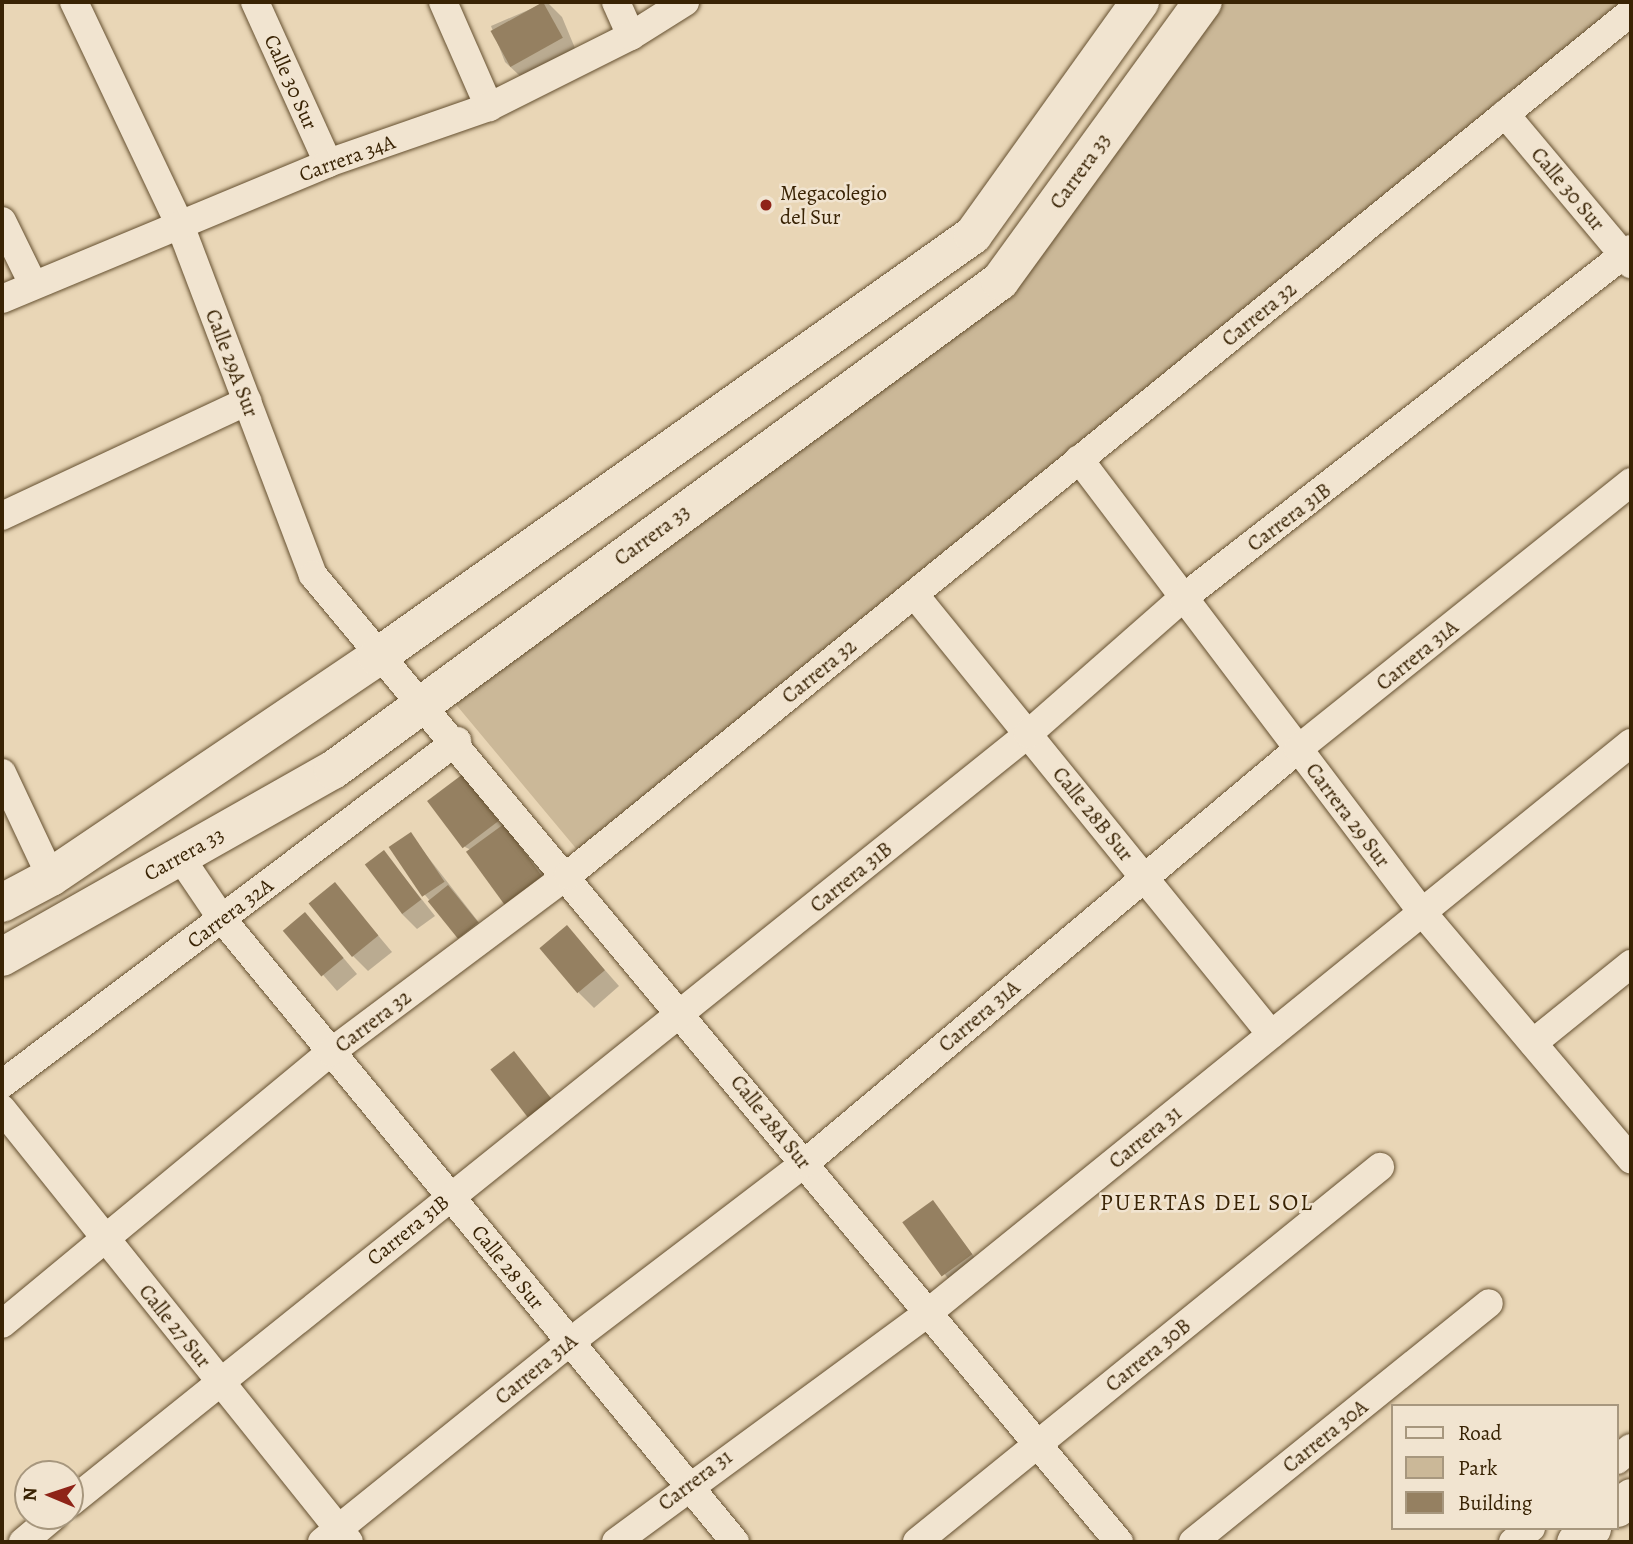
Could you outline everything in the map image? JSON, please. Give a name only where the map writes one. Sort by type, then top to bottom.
[{"type":"main road","points":[[2,903],[51,877],[377,657],[973,235],[1140,2]]},
{"type":"main road","name":"Carrera 33","points":[[2,957],[333,770],[422,702],[1000,281],[1203,2]]},
{"type":"street","name":"Calle 29A Sur","points":[[74,2],[180,225],[313,576],[377,657],[422,702]]},
{"type":"street","name":"Calle 30 Sur","points":[[255,2],[328,163]]},
{"type":"street","points":[[443,2],[489,107]]},
{"type":"street","points":[[616,2],[632,36]]},
{"type":"street","name":"Carrera 34A","points":[[2,299],[328,163],[489,107],[632,36],[685,2]]},
{"type":"street","name":"Carrera 32","points":[[2,1324],[331,1052],[568,875],[1631,12]]},
{"type":"street","name":"Calle 30 Sur","points":[[1505,114],[1629,256]]},
{"type":"street","points":[[2,221],[33,284]]},
{"type":"street","name":"Carrera 31B","points":[[84,1491],[219,1380],[682,1014],[1028,734],[1183,598],[1629,256]]},
{"type":"street","points":[[2,516],[247,401]]},
{"type":"street","name":"Carrera 29 Sur","points":[[1079,459],[1422,912],[1631,1159]]},
{"type":"street","name":"Carrera 31A","points":[[336,1538],[569,1342],[805,1163],[1298,749],[1631,482]]},
{"type":"street","name":"Calle 28B Sur","points":[[914,594],[1271,1034]]},
{"type":"street","name":"Calle 28A Sur","points":[[422,702],[1119,1542]]},
{"type":"street","name":"Carrera 32A","points":[[2,1084],[457,741]]},
{"type":"street","name":"Carrera 31","points":[[616,1542],[687,1484],[929,1312],[1631,744]]},
{"type":"street","points":[[2,773],[51,877]]},
{"type":"street","name":"Calle 28 Sur","points":[[180,857],[222,919],[734,1542]]},
{"type":"street","points":[[1533,1043],[1631,964]]},
{"type":"street","name":"Calle 27 Sur","points":[[2,1109],[219,1380],[336,1538]]},
{"type":"street","name":"Carrera 30B","points":[[918,1542],[1380,1167]]},
{"type":"street","name":"Carrera 30A","points":[[1194,1542],[1489,1303]]},
{"type":"street","points":[[23,1542],[37,1530]]},
{"type":"street","points":[[1513,1542],[1528,1530]]},
{"type":"street","points":[[1575,1542],[1590,1530]]},
{"type":"green space","points":[[1207,2],[1631,2],[584,858],[443,689],[1003,281]]},
{"type":"building","points":[[543,2],[563,38],[510,67],[491,31]]},
{"type":"building","points":[[463,774],[499,821],[463,848],[427,801]]},
{"type":"building","points":[[504,824],[543,877],[505,905],[466,852]]},
{"type":"building","points":[[411,832],[445,882],[422,897],[389,847]]},
{"type":"building","points":[[384,850],[421,900],[402,914],[365,864]]},
{"type":"building","points":[[335,882],[378,936],[352,957],[309,903]]},
{"type":"building","points":[[448,885],[478,922],[458,939],[428,901]]},
{"type":"building","points":[[305,912],[344,958],[321,977],[283,931]]},
{"type":"building","points":[[567,925],[605,970],[577,993],[539,948]]},
{"type":"building","points":[[514,1051],[552,1099],[528,1118],[490,1069]]},
{"type":"building","points":[[933,1200],[972,1254],[942,1277],[902,1222]]},
{"type":"place","name":"Megacolegio del Sur","points":[[766,205]]},
{"type":"district","name":"PUERTAS DEL SOL","points":[[1207,1203]]}]
